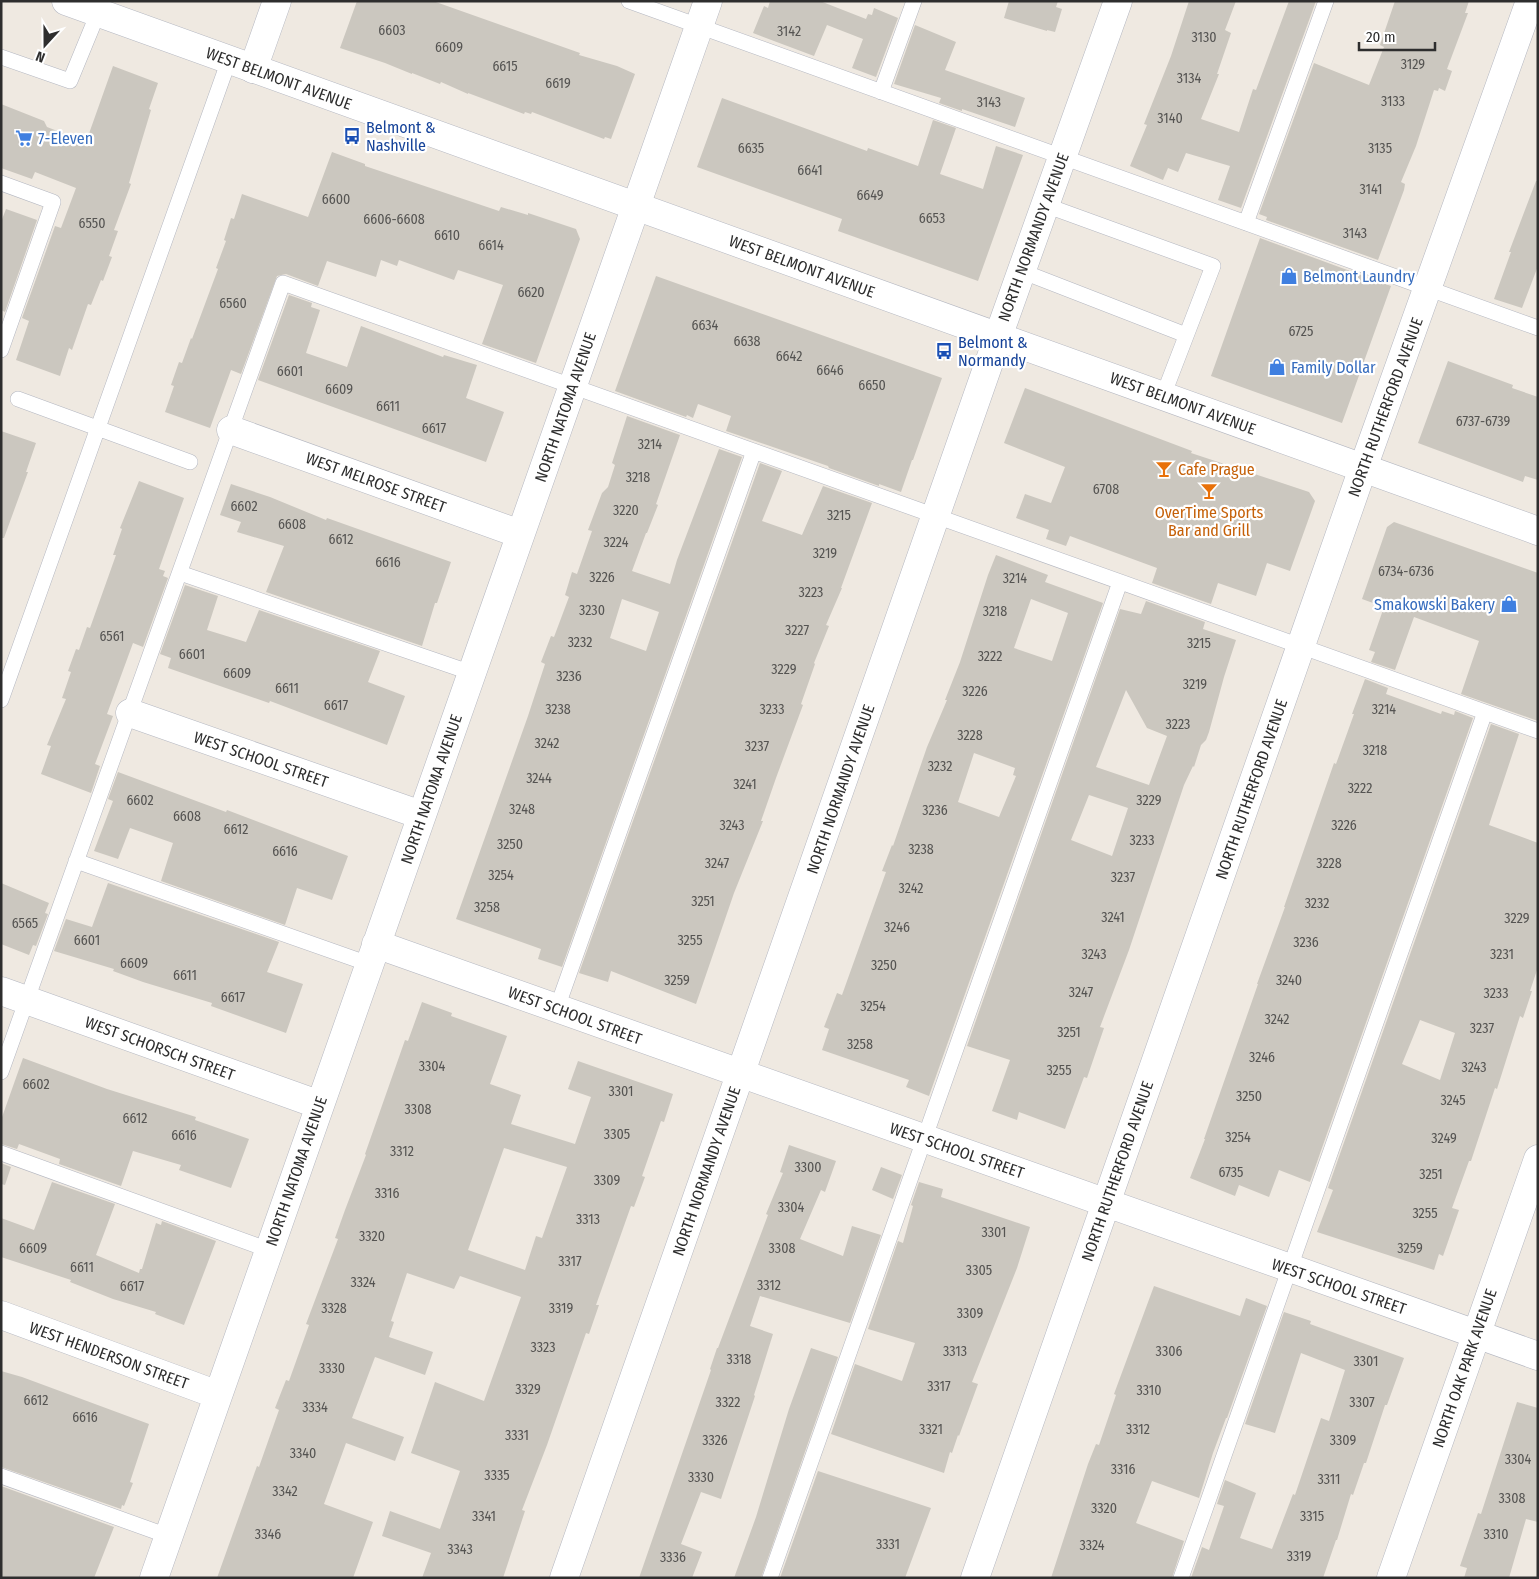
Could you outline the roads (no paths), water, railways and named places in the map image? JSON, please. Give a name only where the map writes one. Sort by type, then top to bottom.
[{"type":"street","points":[[241,64],[276,1]]},
{"type":"street","name":"NORTH NATOMA AVENUE","points":[[154,1578],[708,1]]},
{"type":"street","name":"NORTH NORMANDY AVENUE","points":[[564,1578],[1021,271],[1118,1]]},
{"type":"street","name":"NORTH RUTHERFORD AVENUE","points":[[975,1578],[1363,468],[1530,1]]},
{"type":"street","name":"WEST BELMONT AVENUE","points":[[82,6],[1538,531]]},
{"type":"street","name":"WEST MELROSE STREET","points":[[231,430],[520,534]]},
{"type":"street","name":"WEST SCHOOL STREET","points":[[130,713],[421,816]]},
{"type":"street","name":"WEST SCHOOL STREET","points":[[372,954],[557,1008],[1538,1356]]},
{"type":"street","name":"WEST SCHORSCH STREET","points":[[1,991],[320,1105]]},
{"type":"street","name":"NORTH OAK PARK AVENUE","points":[[1391,1578],[1538,1159]]},
{"type":"street","name":"WEST HENDERSON STREET","points":[[1,1315],[218,1395]]},
{"type":"lane","points":[[629,1],[1538,328]]},
{"type":"lane","points":[[881,92],[914,1]]},
{"type":"lane","points":[[1246,223],[1326,1]]},
{"type":"lane","points":[[1,57],[70,81],[82,6]]},
{"type":"lane","points":[[1,700],[98,428],[241,64]]},
{"type":"lane","points":[[1,183],[54,202],[1,350]]},
{"type":"lane","points":[[1045,205],[1212,266],[1163,396]]},
{"type":"lane","points":[[1021,271],[1186,335]]},
{"type":"lane","points":[[1,1072],[283,283],[1538,731]]},
{"type":"lane","points":[[18,399],[190,462]]},
{"type":"lane","points":[[557,1008],[754,451]]},
{"type":"lane","points":[[180,573],[472,673]]},
{"type":"lane","points":[[770,1578],[1120,582]]},
{"type":"lane","points":[[1181,1578],[1485,712]]},
{"type":"lane","points":[[76,861],[372,954]]},
{"type":"lane","points":[[1,1153],[269,1250]]},
{"type":"lane","points":[[1,1476],[168,1536]]},
{"type":"place","name":"Belmont & Nashville","points":[[352,136]]},
{"type":"place","name":"7-Eleven","points":[[24,138]]},
{"type":"place","name":"Belmont Laundry","points":[[1289,276]]},
{"type":"place","name":"Belmont & Normandy","points":[[944,351]]},
{"type":"place","name":"Family Dollar","points":[[1277,367]]},
{"type":"place","name":"Cafe Prague","points":[[1164,469]]},
{"type":"place","name":"OverTime Sports Bar and Grill","points":[[1209,491]]},
{"type":"place","name":"Smakowski Bakery","points":[[1509,604]]}]
